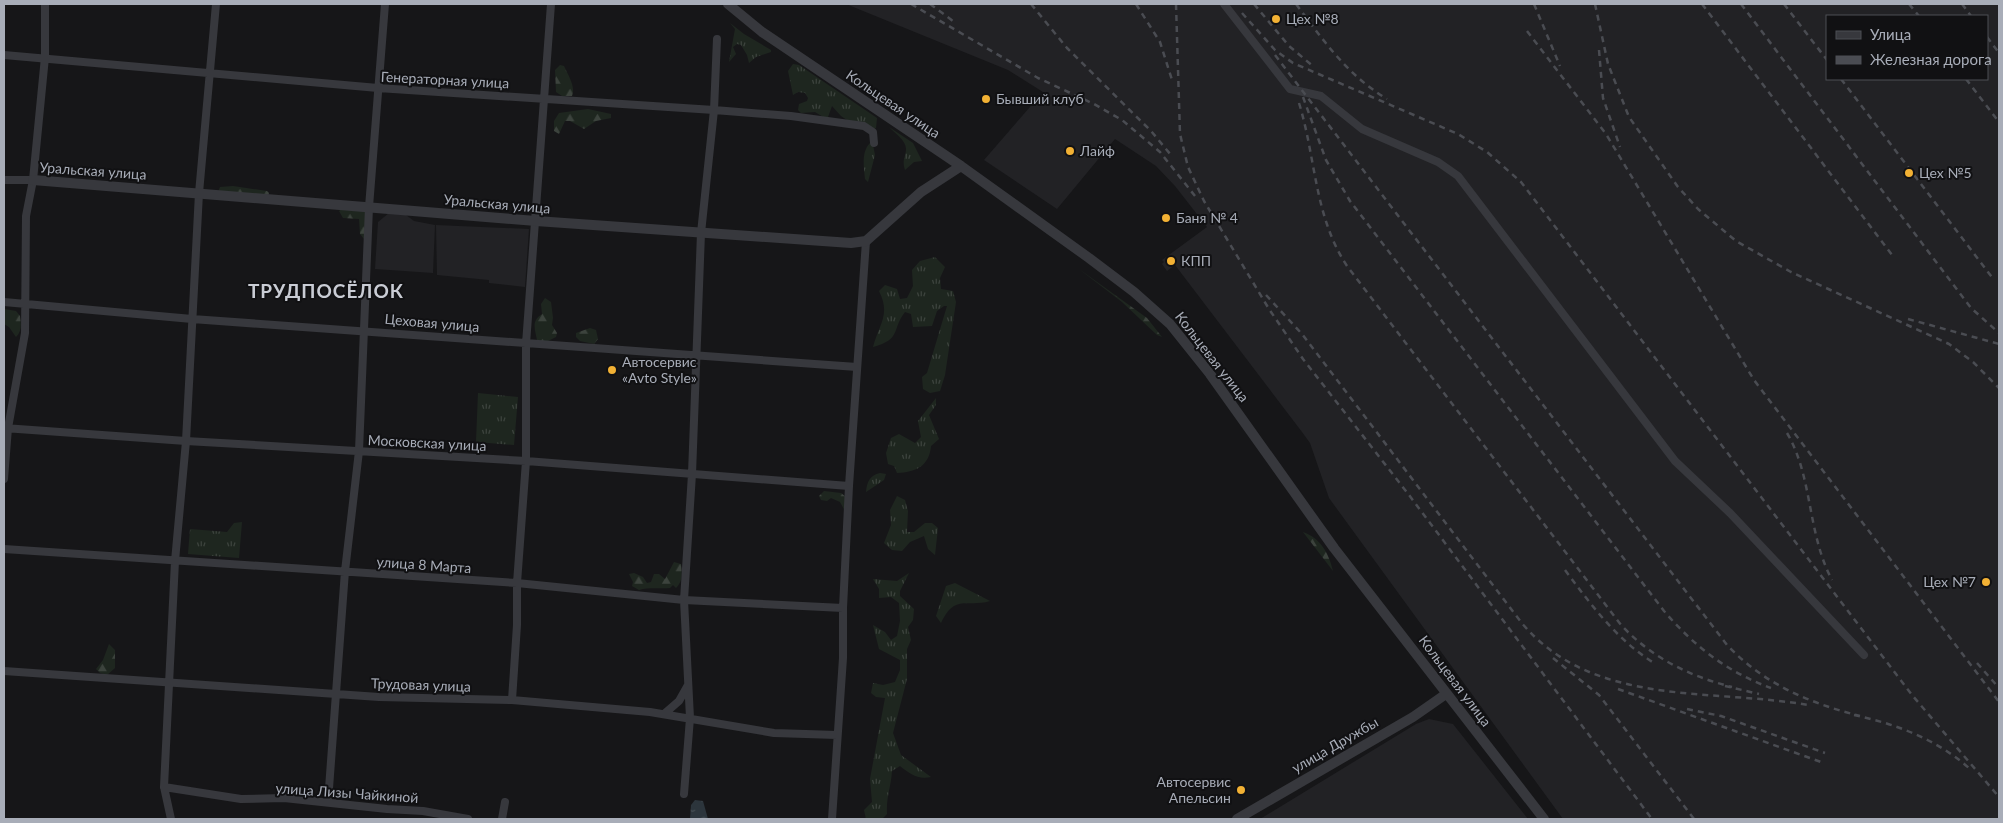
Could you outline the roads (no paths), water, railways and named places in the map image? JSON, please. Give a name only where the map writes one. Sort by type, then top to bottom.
[{"type":"street","points":[[4,478],[6,428],[24,342],[26,216],[33,180],[45,57],[44,4]]},
{"type":"street","points":[[171,819],[164,787],[174,561],[186,441],[199,193],[208,72],[216,4]]},
{"type":"street","points":[[328,802],[338,694],[346,570],[358,451],[369,207],[386,4]]},
{"type":"street","points":[[512,700],[517,625],[517,583],[526,461],[526,344],[546,98],[551,4]]},
{"type":"street","name":"Кольцевая улица","points":[[728,4],[762,32],[961,166],[1112,274],[1170,324],[1205,366],[1318,527],[1544,819]]},
{"type":"street","points":[[1224,4],[1290,89],[1321,96],[1362,129],[1438,162],[1458,176],[1675,461],[1730,512],[1864,656]]},
{"type":"street","points":[[684,794],[690,718],[684,600],[692,474],[701,233],[714,110],[717,38]]},
{"type":"street","name":"Генераторная улица","points":[[4,55],[45,57],[378,88],[791,116],[864,126],[872,132],[874,143]]},
{"type":"street","points":[[832,819],[843,658],[843,608],[849,486],[866,241],[921,192],[961,166]]},
{"type":"street","name":"Уральская улица","points":[[4,180],[33,180],[199,193],[536,222],[851,243],[866,241]]},
{"type":"street","name":"Цеховая улица","points":[[4,302],[192,319],[858,367]]},
{"type":"street","name":"Московская улица","points":[[6,428],[186,441],[526,461],[849,486]]},
{"type":"street","name":"улица 8 Марта","points":[[4,549],[174,561],[346,570],[517,583],[684,600],[843,608]]},
{"type":"street","name":"Трудовая улица","points":[[4,671],[338,694],[512,700],[664,714],[774,733],[837,735]]},
{"type":"street","points":[[664,714],[679,701],[688,686]]},
{"type":"street","name":"улица Дружбы","points":[[1237,819],[1413,717],[1446,694]]},
{"type":"street","name":"улица Лизы Чайкиной","points":[[164,787],[241,799],[284,798],[423,811],[468,819]]},
{"type":"street","points":[[502,819],[505,802]]},
{"type":"water","points":[[695,800],[703,801],[708,819],[690,819],[691,805]]},
{"type":"railway","points":[[911,4],[1038,78],[1094,104],[1122,120],[1160,152],[1195,196]]},
{"type":"railway","points":[[930,4],[953,21]]},
{"type":"railway","points":[[1031,4],[1067,48],[1151,131],[1171,155]]},
{"type":"railway","points":[[1136,4],[1160,42],[1173,83]]},
{"type":"railway","points":[[1176,4],[1180,134],[1188,167],[1204,201],[1269,309],[1303,359],[1409,495],[1652,819]]},
{"type":"railway","points":[[1254,4],[1289,46],[1314,67]]},
{"type":"railway","points":[[1296,4],[1326,44],[1348,68],[1359,79],[1387,99]]},
{"type":"railway","points":[[1534,4],[1560,66]]},
{"type":"railway","points":[[1595,4],[1608,64],[1629,117],[1678,187],[1698,209],[1736,241],[1791,272],[1949,344],[1973,362],[1999,388]]},
{"type":"railway","points":[[1702,4],[1892,255]]},
{"type":"railway","points":[[1741,4],[1971,308],[1999,333]]},
{"type":"railway","points":[[1784,4],[1826,59]]},
{"type":"railway","points":[[1909,4],[1918,15]]},
{"type":"railway","points":[[1962,4],[1970,15]]},
{"type":"railway","points":[[1242,13],[1275,50],[1293,63],[1458,134],[1487,152],[1521,182],[1912,695],[1999,797]]},
{"type":"railway","points":[[1527,31],[1606,134],[1754,380],[1999,702]]},
{"type":"railway","points":[[1988,38],[1999,53]]},
{"type":"railway","points":[[1599,50],[1603,98],[1620,147]]},
{"type":"railway","points":[[1275,55],[1727,645],[1756,671],[1788,690],[1823,705],[1860,716]]},
{"type":"railway","points":[[1842,80],[1994,280]]},
{"type":"railway","points":[[1967,80],[1999,122]]},
{"type":"railway","points":[[1303,97],[1326,160],[1350,201],[1664,611],[1687,636],[1712,657],[1755,682],[1771,688]]},
{"type":"railway","points":[[1299,103],[1322,207],[1336,247],[1347,266],[1621,625],[1645,647],[1672,664],[1716,683],[1732,687]]},
{"type":"railway","points":[[1266,295],[1302,334],[1521,622],[1550,650],[1582,669],[1617,682],[1693,694],[1808,705]]},
{"type":"railway","points":[[1908,319],[1999,344]]},
{"type":"railway","points":[[1787,433],[1801,468],[1818,543],[1832,580]]},
{"type":"railway","points":[[1565,570],[1616,633],[1640,654],[1654,663]]},
{"type":"railway","points":[[1553,658],[1599,695],[1694,819]]},
{"type":"railway","points":[[1977,663],[1999,688]]},
{"type":"railway","points":[[1725,686],[1759,694]]},
{"type":"railway","points":[[1618,689],[1821,762]]},
{"type":"railway","points":[[1687,709],[1721,716],[1825,753]]},
{"type":"railway","points":[[1854,715],[1885,723],[1915,734],[1943,749],[1969,768]]},
{"type":"place","name":"Цех №8","points":[[1276,19]]},
{"type":"place","name":"Бывший клуб","points":[[986,99]]},
{"type":"place","name":"Лайф","points":[[1070,151]]},
{"type":"place","name":"Цех №5","points":[[1909,173]]},
{"type":"place","name":"Баня № 4","points":[[1166,218]]},
{"type":"place","name":"КПП","points":[[1171,261]]},
{"type":"place","name":"Автосервис «Avto Style»","points":[[612,370]]},
{"type":"place","name":"Цех №7","points":[[1986,582]]},
{"type":"place","name":"Автосервис Апельсин","points":[[1241,790]]},
{"type":"district","name":"ТРУДПОСЁЛОК","points":[[326,291]]}]
